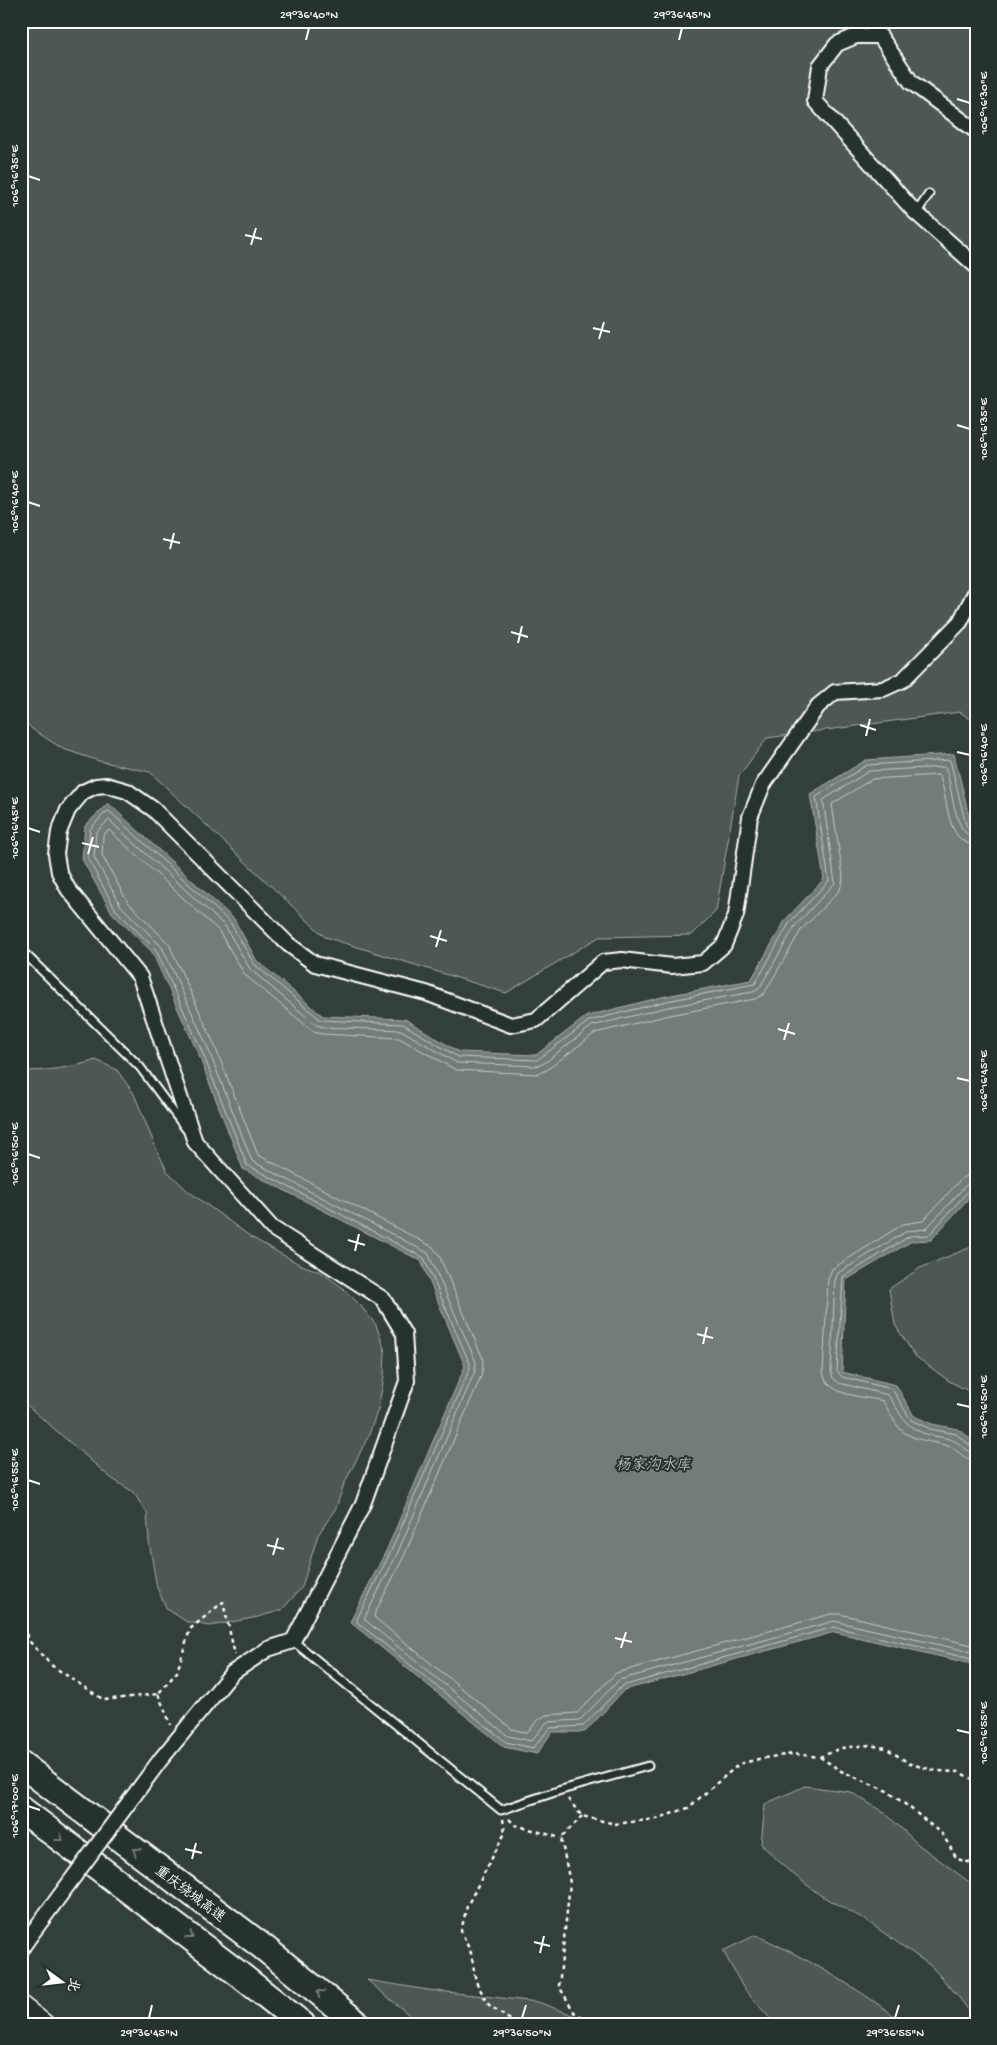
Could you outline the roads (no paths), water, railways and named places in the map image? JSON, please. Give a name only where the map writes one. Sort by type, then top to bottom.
[{"type":"highway","name":"重庆绕城高速","points":[[21,1764],[255,1941],[358,2024]]},
{"type":"highway","points":[[21,1809],[302,2024]]},
{"type":"street","points":[[976,131],[911,82],[880,36],[856,36],[836,44],[820,66],[815,101],[914,211],[976,266]]},
{"type":"street","points":[[21,1949],[161,1759],[232,1673],[268,1649],[293,1641],[363,1504],[407,1381],[404,1334],[383,1299],[272,1228],[195,1142],[140,977],[68,889],[59,872],[56,854],[59,832],[68,810],[83,792],[96,786],[106,785],[127,791],[153,809],[288,944],[315,964],[426,993],[510,1025],[536,1020],[603,962],[622,960],[672,966],[703,963],[724,944],[736,915],[750,817],[763,784],[818,706],[835,692],[883,689],[903,680],[960,622],[976,591]]},
{"type":"street","points":[[21,2005],[45,2024]]},
{"type":"lane","points":[[914,211],[919,209],[928,194]]},
{"type":"lane","points":[[21,950],[140,1068],[195,1142]]},
{"type":"lane","points":[[293,1641],[501,1810],[561,1790],[648,1766]]},
{"type":"water","name":"杨家沟水库","points":[[954,754],[971,824],[976,828],[976,1190],[931,1240],[912,1241],[846,1280],[842,1372],[896,1385],[914,1416],[932,1424],[958,1429],[976,1443],[976,1665],[835,1632],[624,1690],[585,1732],[552,1732],[537,1754],[504,1747],[350,1622],[387,1549],[465,1366],[421,1261],[243,1169],[197,1051],[152,952],[112,913],[82,859],[85,826],[108,803],[234,919],[257,961],[323,1016],[405,1019],[459,1052],[536,1055],[587,1016],[666,996],[751,980],[786,919],[824,879],[810,794],[866,760]]}]
